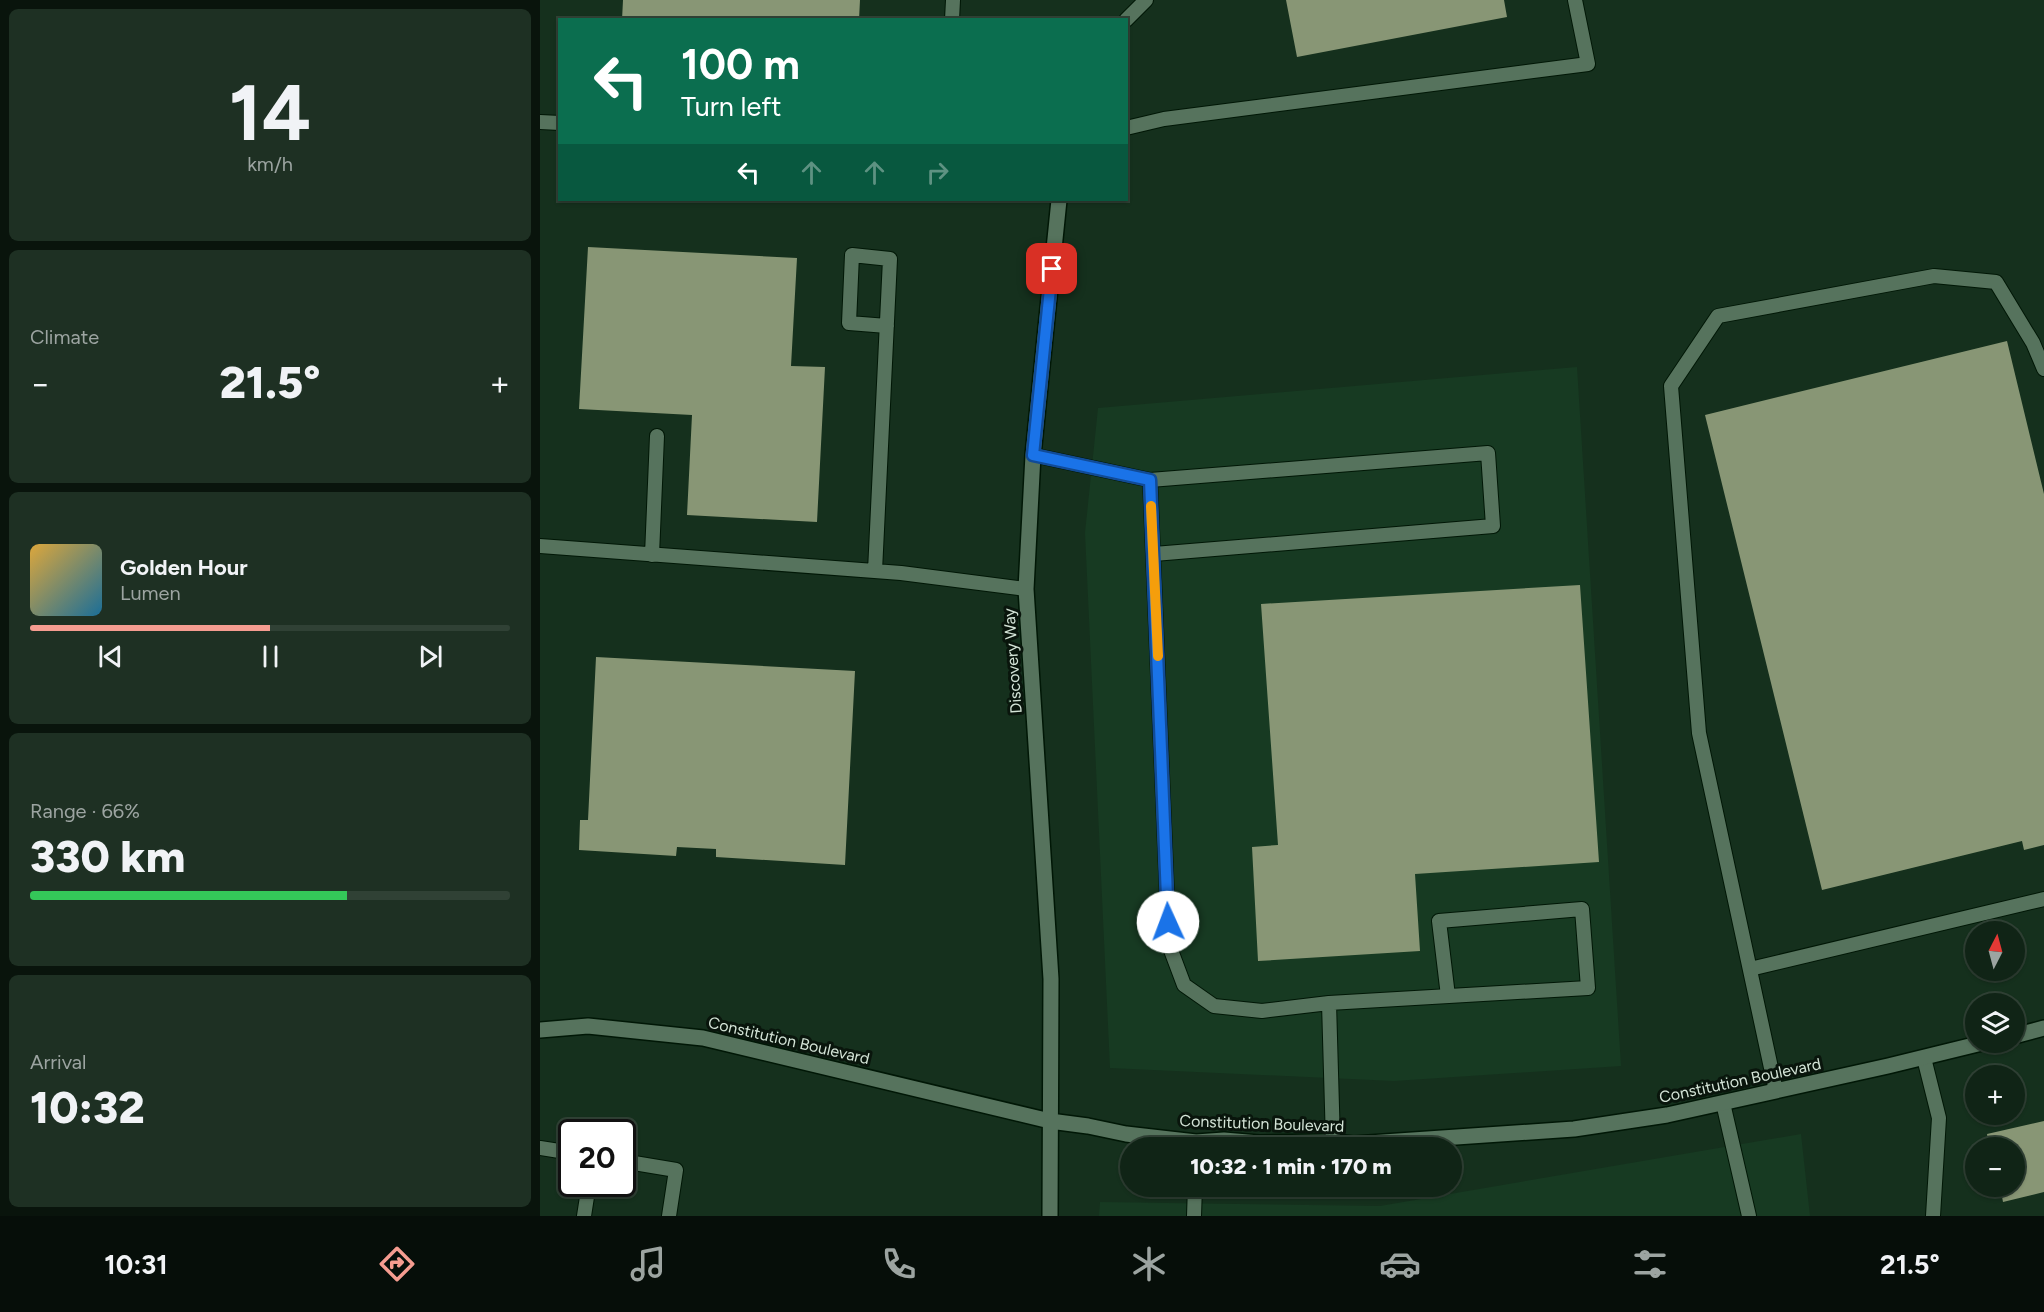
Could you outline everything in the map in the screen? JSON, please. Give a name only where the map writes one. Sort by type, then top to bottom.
[{"type":"street","name":"Discovery Way","points":[[1050,1216],[1052,979],[1026,589],[1033,455],[1059,201]]},
{"type":"street","name":"Constitution Boulevard","points":[[540,1030],[588,1026],[703,1038],[1050,1122],[1088,1125],[1147,1137]]},
{"type":"street","points":[[2025,1033],[2044,1028]]},
{"type":"street","name":"Constitution Boulevard","points":[[1457,1137],[1574,1129],[1667,1115],[1965,1047]]},
{"type":"lane","points":[[952,18],[953,0]]},
{"type":"lane","points":[[1128,19],[1146,0]]},
{"type":"lane","points":[[1128,128],[1164,119],[1588,64],[1575,0]]},
{"type":"lane","points":[[540,122],[558,123]]},
{"type":"lane","points":[[874,571],[887,326],[890,259],[852,255],[849,323],[887,326]]},
{"type":"lane","points":[[1776,1092],[1699,733],[1671,386],[1718,316],[1934,276],[1996,282],[2033,343],[2044,369]]},
{"type":"lane","points":[[652,555],[657,436]]},
{"type":"lane","points":[[1033,455],[1150,480],[1488,453],[1493,526],[1154,554]]},
{"type":"lane","points":[[1150,480],[1170,945],[1184,985],[1214,1006],[1262,1011],[1329,1003],[1588,988],[1582,909],[1439,921],[1448,996]]},
{"type":"lane","points":[[540,546],[874,571],[1026,589]]},
{"type":"lane","points":[[1750,969],[2044,899]]},
{"type":"lane","points":[[1329,1003],[1333,1137]]},
{"type":"lane","points":[[1923,1058],[1939,1118],[1933,1216]]},
{"type":"lane","points":[[1723,1103],[1749,1216]]},
{"type":"lane","points":[[540,1148],[558,1151]]},
{"type":"lane","points":[[636,1163],[676,1170],[669,1216]]},
{"type":"lane","points":[[584,1216],[587,1197]]},
{"type":"lane","points":[[1194,1216],[1195,1197]]},
{"type":"shaded area","points":[[1577,367],[1621,1066],[1394,1081],[1110,1068],[1085,533],[1098,408]]},
{"type":"shaded area","points":[[1801,1134],[1810,1216],[1099,1216],[1100,1202],[1380,1206],[1433,1197],[1462,1197],[1462,1192]]},
{"type":"building","points":[[623,0],[860,0],[859,18],[622,18]]},
{"type":"building","points":[[1286,0],[1504,0],[1507,17],[1297,57]]},
{"type":"building","points":[[588,247],[797,258],[791,366],[825,367],[817,522],[687,515],[692,415],[579,409]]},
{"type":"building","points":[[2007,341],[2044,494],[2044,845],[2024,850],[2022,841],[1822,890],[1705,415]]},
{"type":"building","points":[[1580,585],[1599,862],[1415,874],[1420,951],[1258,961],[1252,847],[1278,845],[1261,604]]},
{"type":"building","points":[[596,657],[855,671],[845,865],[716,857],[716,849],[677,847],[676,856],[579,850],[580,820],[588,820]]},
{"type":"building","points":[[2044,1121],[2044,1192],[2025,1197],[2025,1137],[1988,1137],[1987,1134]]},
{"type":"building","points":[[2002,1197],[2024,1197],[2003,1202]]},
{"type":"slow traffic","points":[[1151,506],[1158,656]]},
{"type":"route","points":[[1052,269],[1033,455],[1150,480],[1168,922]]}]
